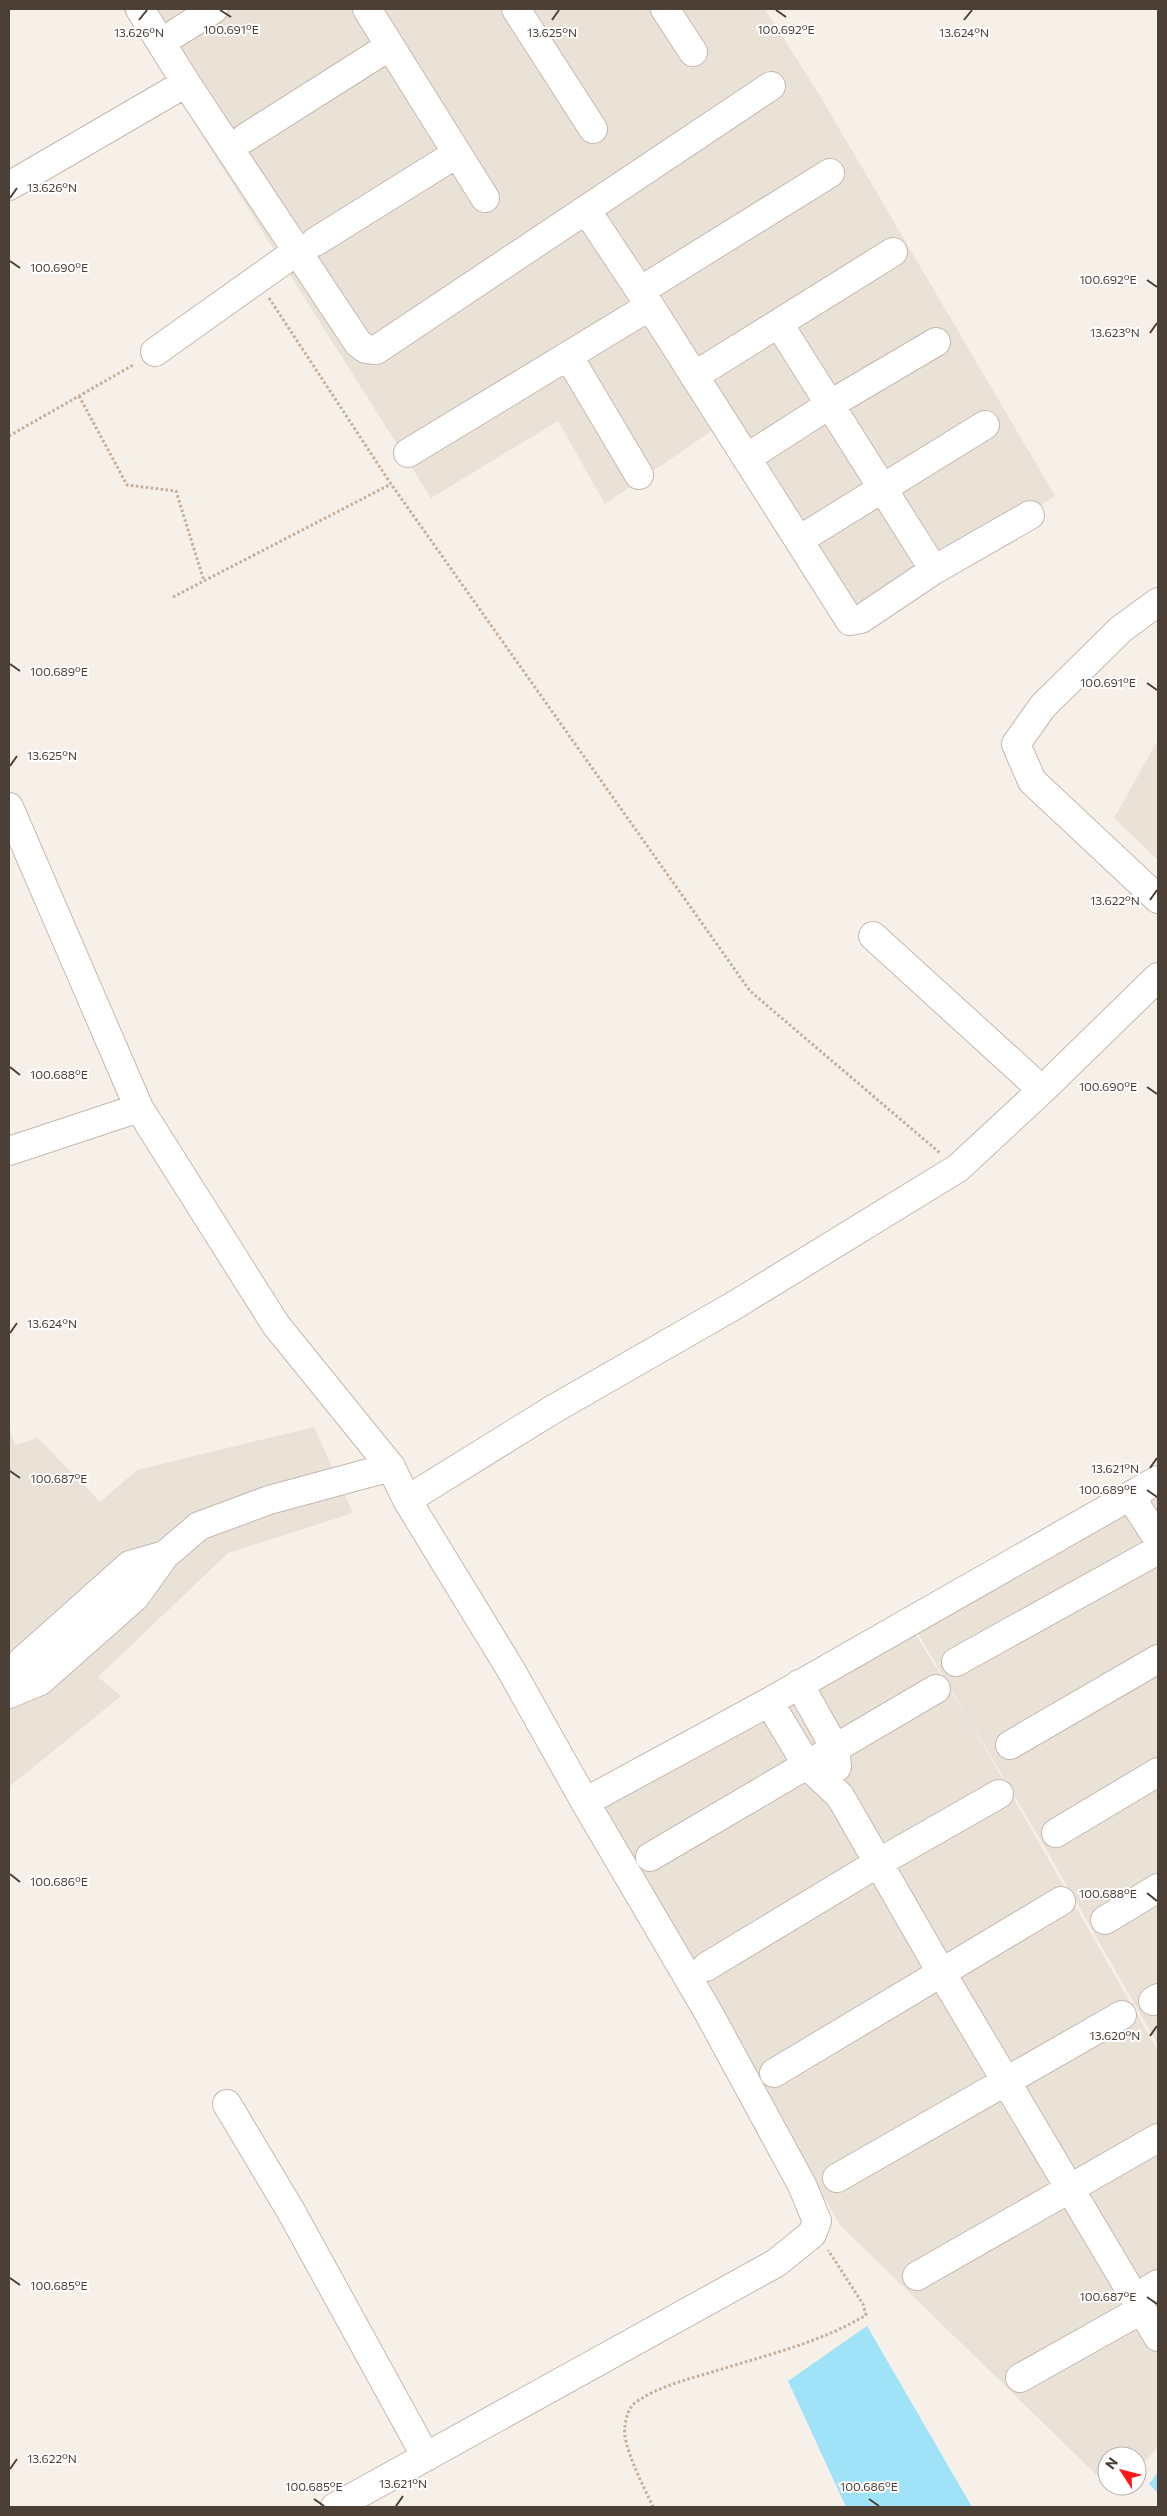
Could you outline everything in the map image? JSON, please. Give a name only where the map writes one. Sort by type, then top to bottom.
[{"type":"street","points":[[140,9],[186,83],[306,247],[358,343],[366,349],[376,350],[771,86]]},
{"type":"street","points":[[176,33],[214,9]]},
{"type":"street","points":[[367,9],[485,198]]},
{"type":"street","points":[[516,9],[593,129]]},
{"type":"street","points":[[665,9],[693,52]]},
{"type":"street","points":[[245,138],[390,46]]},
{"type":"street","points":[[9,186],[186,83]]},
{"type":"street","points":[[155,352],[306,247],[456,154]]},
{"type":"street","points":[[408,453],[569,357],[645,298],[830,173]]},
{"type":"street","points":[[587,210],[748,457],[850,621],[861,619],[934,570],[1030,515]]},
{"type":"street","points":[[694,376],[894,252]]},
{"type":"street","points":[[779,324],[934,570]]},
{"type":"street","points":[[748,457],[829,405],[936,342]]},
{"type":"street","points":[[569,357],[639,475]]},
{"type":"street","points":[[799,540],[985,425]]},
{"type":"street","points":[[1158,602],[1121,629],[1043,706],[1016,744],[1032,781],[1158,899]]},
{"type":"street","points":[[9,807],[139,1108],[276,1325],[391,1467],[407,1500],[511,1670],[584,1802],[707,2010],[802,2185],[817,2221],[812,2234],[776,2262],[335,2507]]},
{"type":"street","points":[[873,936],[1042,1090]]},
{"type":"street","points":[[407,1500],[552,1410],[735,1305],[958,1168],[1042,1090],[1158,977]]},
{"type":"street","points":[[9,1151],[139,1108]]},
{"type":"street","points":[[9,1694],[40,1681],[135,1597],[165,1555],[199,1526],[269,1500],[391,1467]]},
{"type":"street","points":[[584,1802],[769,1702],[1130,1496],[1157,1484]]},
{"type":"street","points":[[1130,1496],[1158,1539]]},
{"type":"street","points":[[956,1662],[1158,1550]]},
{"type":"street","points":[[40,1681],[13,1665],[130,1566],[165,1555]]},
{"type":"street","points":[[1010,1745],[1158,1659]]},
{"type":"street","points":[[799,1684],[836,1748],[840,1796]]},
{"type":"street","points":[[650,1857],[936,1689]]},
{"type":"street","points":[[769,1702],[807,1765],[840,1796],[1006,2082],[1158,2338]]},
{"type":"street","points":[[1056,1833],[1158,1772]]},
{"type":"street","points":[[706,1967],[878,1863],[999,1794]]},
{"type":"street","points":[[1106,1920],[1158,1888]]},
{"type":"street","points":[[774,2073],[1061,1901]]},
{"type":"street","points":[[837,2178],[1122,2015]]},
{"type":"street","points":[[227,2104],[292,2213],[426,2457]]},
{"type":"street","points":[[917,2276],[1158,2138]]},
{"type":"street","points":[[1020,2378],[1138,2304],[1158,2284]]},
{"type":"path","points":[[258,281],[391,484],[750,991],[958,1168]]},
{"type":"path","points":[[9,436],[155,352]]},
{"type":"path","points":[[79,396],[127,485],[176,491],[204,581]]},
{"type":"path","points":[[173,597],[391,484]]},
{"type":"path","points":[[653,2507],[630,2457],[624,2428],[629,2410],[634,2403],[663,2387],[842,2330],[866,2315],[863,2304],[833,2256],[812,2234]]},
{"type":"shaded area","points":[[122,9],[765,9],[820,96],[1055,496],[840,633],[713,430],[605,504],[558,421],[431,498]]},
{"type":"shaded area","points":[[1158,740],[1158,860],[1114,818]]},
{"type":"shaded area","points":[[314,1427],[353,1513],[228,1553],[98,1677],[121,1696],[9,1787],[9,1428],[15,1445],[38,1438],[100,1502],[137,1470]]},
{"type":"shaded area","points":[[1158,1486],[1158,2045],[1047,1851],[913,1625]]},
{"type":"shaded area","points":[[910,1626],[966,1715],[1158,2051],[1158,2446],[1147,2460],[1147,2446],[1097,2446],[1097,2475],[840,2225],[599,1807]]},
{"type":"water","points":[[867,2326],[972,2507],[846,2507],[788,2381]]},
{"type":"water","points":[[1158,2472],[1158,2493],[1149,2484]]}]
